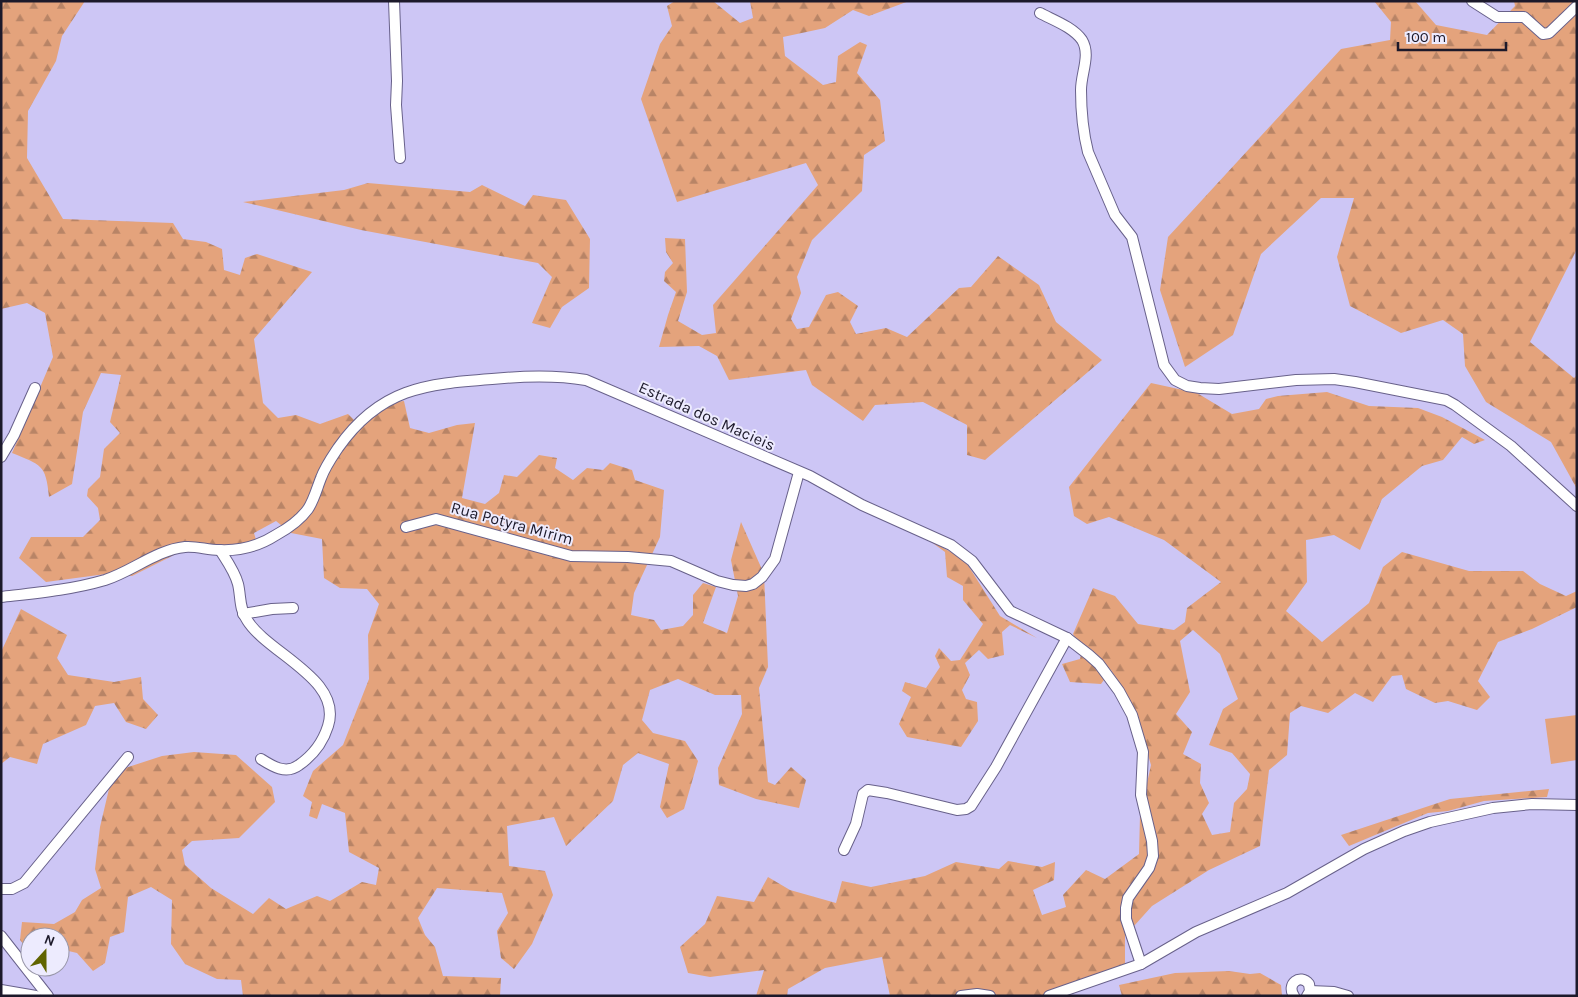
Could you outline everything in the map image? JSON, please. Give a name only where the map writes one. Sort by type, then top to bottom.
[{"type":"street","points":[[394,1],[396,105],[400,158]]},
{"type":"street","points":[[1472,1],[1497,17],[1524,17],[1543,34],[1549,33],[1577,6]]},
{"type":"street","points":[[1040,13],[1076,33],[1084,45],[1086,55],[1081,88],[1085,141],[1114,215],[1132,237],[1164,366],[1175,380],[1188,386],[1220,389],[1296,380],[1334,379],[1446,400],[1511,446],[1575,502]]},
{"type":"street","name":"Estrada dos Macieis","points":[[1,597],[54,592],[105,580],[129,571],[153,557],[185,547],[220,550],[244,548],[267,541],[296,521],[311,504],[322,475],[337,450],[357,424],[373,410],[405,393],[454,381],[512,377],[564,377],[586,380],[810,476],[862,505],[951,545],[972,561],[1010,611],[1067,638],[1089,655],[1119,691],[1132,715],[1143,752],[1141,795],[1152,841],[1153,856],[1149,868],[1128,898],[1126,919],[1141,964]]},
{"type":"street","points":[[1,457],[14,435],[35,388]]},
{"type":"street","name":"Rua Potyra Mirim","points":[[406,527],[436,519],[571,556],[628,557],[671,561],[717,581],[746,586],[753,584],[762,577],[775,558],[799,472]]},
{"type":"street","points":[[220,550],[238,581],[243,614],[256,632],[314,679],[322,688],[329,706],[329,722],[324,738],[304,762],[296,768],[282,769],[275,768],[261,759]]},
{"type":"street","points":[[243,614],[272,609],[293,608]]},
{"type":"street","points":[[844,850],[856,824],[863,794],[868,790],[886,792],[957,810],[966,809],[971,806],[980,794],[1067,638]]},
{"type":"street","points":[[1,889],[12,889],[24,883],[128,757]]},
{"type":"street","points":[[1050,996],[1141,964],[1196,932],[1287,893],[1393,835],[1430,822],[1493,808],[1532,804],[1577,806]]},
{"type":"street","points":[[1,936],[48,996]]},
{"type":"street","points":[[1294,996],[1291,986],[1293,982],[1300,979],[1304,979],[1310,984],[1309,993],[1348,996]]},
{"type":"street","points":[[1,990],[36,996]]},
{"type":"street","points":[[961,996],[977,994],[990,996]]},
{"type":"green space","points":[[1,1],[85,1],[62,36],[56,61],[28,111],[27,158],[63,219],[173,223],[183,239],[206,242],[222,249],[224,270],[240,275],[245,258],[257,254],[312,272],[254,339],[263,403],[278,418],[296,415],[320,424],[348,414],[356,422],[386,403],[404,401],[410,428],[429,433],[457,425],[475,423],[462,498],[485,504],[499,493],[504,475],[517,477],[539,455],[557,458],[555,468],[573,480],[587,468],[603,470],[610,463],[632,470],[635,480],[664,490],[660,537],[634,593],[631,615],[654,620],[661,630],[683,626],[693,615],[693,595],[703,583],[716,587],[703,623],[727,633],[738,596],[731,560],[741,522],[764,574],[768,667],[759,688],[768,782],[775,785],[791,767],[806,780],[799,808],[756,799],[719,785],[718,768],[742,714],[741,695],[715,695],[678,679],[650,690],[642,720],[653,733],[685,741],[698,761],[684,809],[667,818],[660,807],[669,764],[638,753],[623,765],[613,801],[566,846],[554,817],[507,826],[509,866],[545,871],[553,895],[532,944],[514,969],[501,958],[497,931],[508,913],[502,893],[437,888],[418,918],[425,935],[435,947],[443,976],[501,978],[500,996],[243,996],[241,980],[217,979],[185,964],[171,944],[172,900],[151,887],[128,897],[124,932],[110,937],[105,963],[93,971],[77,953],[70,951],[70,927],[21,927],[22,922],[54,924],[75,912],[82,900],[101,888],[95,869],[100,827],[113,772],[162,756],[194,752],[236,755],[272,787],[275,802],[239,838],[192,841],[182,850],[185,865],[211,888],[253,914],[269,898],[286,909],[317,896],[330,901],[362,882],[376,885],[379,868],[349,852],[345,813],[322,804],[317,819],[309,816],[312,802],[303,796],[313,771],[343,745],[369,679],[368,635],[379,604],[367,589],[340,588],[324,578],[322,539],[291,533],[276,521],[254,533],[258,547],[223,556],[188,548],[132,576],[106,574],[46,582],[19,558],[31,537],[83,537],[100,520],[98,508],[87,496],[88,489],[100,477],[104,449],[120,433],[110,422],[121,375],[101,373],[83,412],[72,484],[49,497],[46,478],[40,467],[30,460],[12,453],[53,357],[45,313],[27,303],[1,309]]},
{"type":"green space","points":[[675,1],[713,1],[740,23],[753,18],[750,1],[909,1],[869,16],[853,10],[825,28],[783,37],[785,56],[823,85],[836,82],[838,56],[860,42],[867,45],[857,73],[880,100],[885,141],[864,155],[862,191],[812,240],[797,277],[801,293],[791,319],[797,329],[809,327],[826,295],[838,292],[858,306],[850,322],[856,334],[886,328],[907,337],[959,288],[971,287],[998,256],[1039,285],[1056,322],[1102,360],[985,460],[967,455],[967,425],[923,402],[875,405],[863,421],[812,385],[806,370],[729,380],[717,356],[699,346],[659,347],[676,292],[664,281],[665,272],[673,263],[666,252],[665,238],[685,239],[687,292],[678,321],[702,335],[716,333],[713,305],[818,185],[806,163],[677,202],[641,99],[660,44],[672,26],[667,6]]},
{"type":"green space","points":[[1374,1],[1415,1],[1436,25],[1487,35],[1515,6],[1514,1],[1577,1],[1577,249],[1530,342],[1574,378],[1577,375],[1577,489],[1551,442],[1486,402],[1465,366],[1463,334],[1443,320],[1401,333],[1350,306],[1337,257],[1354,198],[1321,198],[1261,254],[1233,335],[1185,367],[1160,290],[1168,237],[1341,49],[1390,40],[1391,22]]},
{"type":"green space","points":[[368,183],[470,192],[482,185],[525,206],[533,195],[566,200],[590,239],[589,288],[562,307],[550,328],[532,323],[552,277],[538,263],[361,230],[243,202],[344,190]]},
{"type":"green space","points":[[1151,383],[1197,393],[1232,414],[1259,409],[1266,399],[1278,396],[1327,392],[1369,406],[1418,408],[1442,417],[1485,440],[1474,444],[1462,437],[1443,460],[1422,466],[1382,499],[1360,550],[1334,535],[1306,540],[1307,582],[1286,611],[1322,642],[1369,603],[1383,567],[1402,552],[1469,571],[1523,571],[1540,584],[1566,596],[1577,591],[1577,607],[1532,629],[1498,642],[1478,681],[1490,697],[1477,710],[1448,701],[1435,703],[1406,689],[1402,675],[1392,676],[1373,702],[1355,693],[1328,713],[1301,706],[1290,713],[1287,755],[1269,770],[1260,846],[1209,870],[1152,906],[1125,936],[1125,966],[1083,984],[1040,996],[1003,996],[975,991],[955,996],[890,996],[882,957],[825,968],[788,989],[787,996],[756,996],[764,970],[710,977],[688,973],[680,947],[705,924],[717,896],[754,902],[768,877],[790,890],[836,903],[842,881],[871,887],[925,876],[956,862],[999,869],[1008,861],[1042,867],[1055,862],[1054,880],[1033,890],[1042,915],[1066,907],[1063,895],[1086,870],[1105,879],[1139,854],[1140,815],[1151,765],[1135,711],[1111,670],[1101,684],[1070,682],[1062,664],[1080,659],[1082,650],[1073,634],[1093,588],[1115,596],[1138,624],[1174,630],[1185,622],[1187,608],[1221,582],[1164,540],[1109,517],[1087,524],[1074,516],[1069,487]],"holes":[[[1193,630],[1220,654],[1238,699],[1223,709],[1209,745],[1232,753],[1250,774],[1247,789],[1234,803],[1230,832],[1212,835],[1202,814],[1209,803],[1200,783],[1201,764],[1183,754],[1192,732],[1176,714],[1190,692],[1180,641]]]},
{"type":"green space","points":[[930,541],[964,559],[1000,616],[1037,638],[1010,625],[1002,632],[1004,655],[988,659],[979,650],[965,663],[970,675],[962,690],[966,699],[977,702],[978,721],[961,747],[907,737],[899,724],[911,697],[902,691],[905,682],[926,688],[940,667],[935,656],[939,648],[951,661],[960,660],[983,624],[963,600],[963,586],[947,577],[945,552]]},
{"type":"green space","points":[[21,609],[67,635],[57,658],[68,675],[114,682],[141,677],[143,699],[158,715],[146,729],[126,722],[114,703],[95,706],[86,725],[43,744],[37,764],[10,757],[1,764],[1,652]]},
{"type":"green space","points":[[1577,715],[1577,760],[1551,764],[1545,719]]},
{"type":"green space","points":[[1549,789],[1547,797],[1484,801],[1448,811],[1428,813],[1349,846],[1341,835],[1450,799]]},
{"type":"green space","points":[[1229,971],[1250,974],[1260,973],[1281,985],[1282,996],[1122,996],[1119,985],[1175,973]]}]
